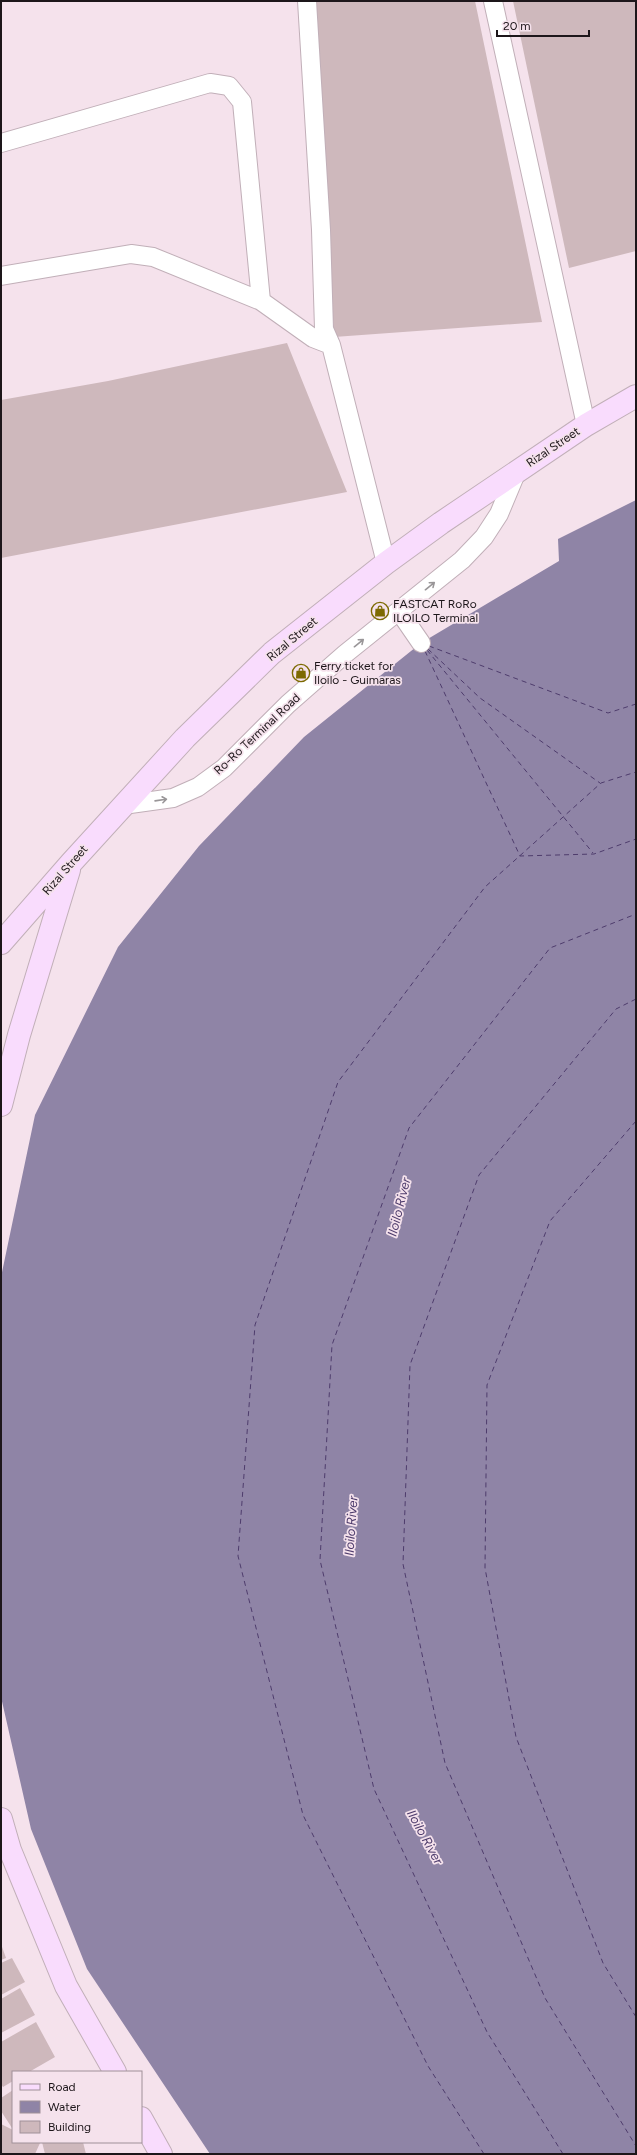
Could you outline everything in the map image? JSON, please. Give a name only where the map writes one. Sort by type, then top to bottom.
[{"type":"main road","name":"Rizal Street","points":[[1,943],[123,805],[185,738],[272,653],[386,562],[516,471],[586,425],[636,396]]},
{"type":"main road","points":[[1,1105],[19,1035],[71,863]]},
{"type":"main road","points":[[1,1819],[10,1850],[66,1986],[114,2071]]},
{"type":"main road","points":[[142,2120],[162,2154]]},
{"type":"lane","points":[[308,1],[321,230],[324,329],[331,346],[386,562]]},
{"type":"lane","points":[[493,1],[586,425]]},
{"type":"lane","points":[[1,143],[210,83],[230,86],[242,102],[261,302]]},
{"type":"lane","points":[[1,276],[131,254],[153,257],[261,302],[314,338],[331,346]]},
{"type":"lane","name":"Ro-Ro Terminal Road","points":[[123,805],[173,798],[198,787],[224,768],[288,704],[345,654],[462,560],[484,537],[499,514],[516,471]]},
{"type":"lane","points":[[399,611],[421,643]]},
{"type":"water","name":"Iloilo River","points":[[636,500],[636,2154],[210,2154],[87,1969],[31,1829],[1,1697],[1,1277],[35,1115],[118,947],[199,846],[304,737],[421,643],[559,561],[558,539]]},
{"type":"building","points":[[316,1],[475,1],[542,322],[334,337]]},
{"type":"building","points":[[513,1],[636,1],[636,251],[569,268]]},
{"type":"building","points":[[287,343],[347,492],[1,558],[1,400],[108,381]]},
{"type":"building","points":[[1,1944],[6,1958],[1,1960]]},
{"type":"building","points":[[12,1958],[25,1982],[1,1995],[1,1963]]},
{"type":"building","points":[[20,1988],[35,2015],[1,2033],[1,1999]]},
{"type":"building","points":[[36,2022],[55,2057],[31,2071],[12,2071],[12,2082],[3,2087],[1,2084],[1,2042]]},
{"type":"building","points":[[12,2091],[12,2128],[1,2111],[1,2098]]},
{"type":"building","points":[[1,2124],[12,2130],[12,2143],[40,2143],[35,2154],[1,2154]]},
{"type":"building","points":[[42,2143],[83,2143],[86,2154],[45,2154]]},
{"type":"ferry route","points":[[429,646],[608,713],[636,704]]},
{"type":"ferry route","points":[[428,649],[480,698],[600,783]]},
{"type":"ferry route","points":[[427,650],[593,853]]},
{"type":"ferry route","points":[[425,651],[520,856],[594,854],[636,839]]},
{"type":"ferry route","points":[[484,2154],[428,2066],[303,1815],[238,1556],[255,1325],[338,1082],[485,887],[601,783],[636,772]]},
{"type":"ferry route","points":[[563,2154],[487,2032],[374,1789],[320,1560],[332,1345],[409,1128],[550,948],[636,914]]},
{"type":"ferry route","points":[[636,999],[616,1009],[479,1175],[410,1365],[403,1564],[445,1763],[545,1998],[636,2146]]},
{"type":"ferry route","points":[[636,1121],[550,1221],[487,1385],[485,1568],[516,1737],[603,1963],[636,2017]]},
{"type":"place","name":"FASTCAT RoRo ILOILO Terminal","points":[[380,611]]},
{"type":"place","name":"Ferry ticket for Iloilo - Guimaras","points":[[301,673]]}]
